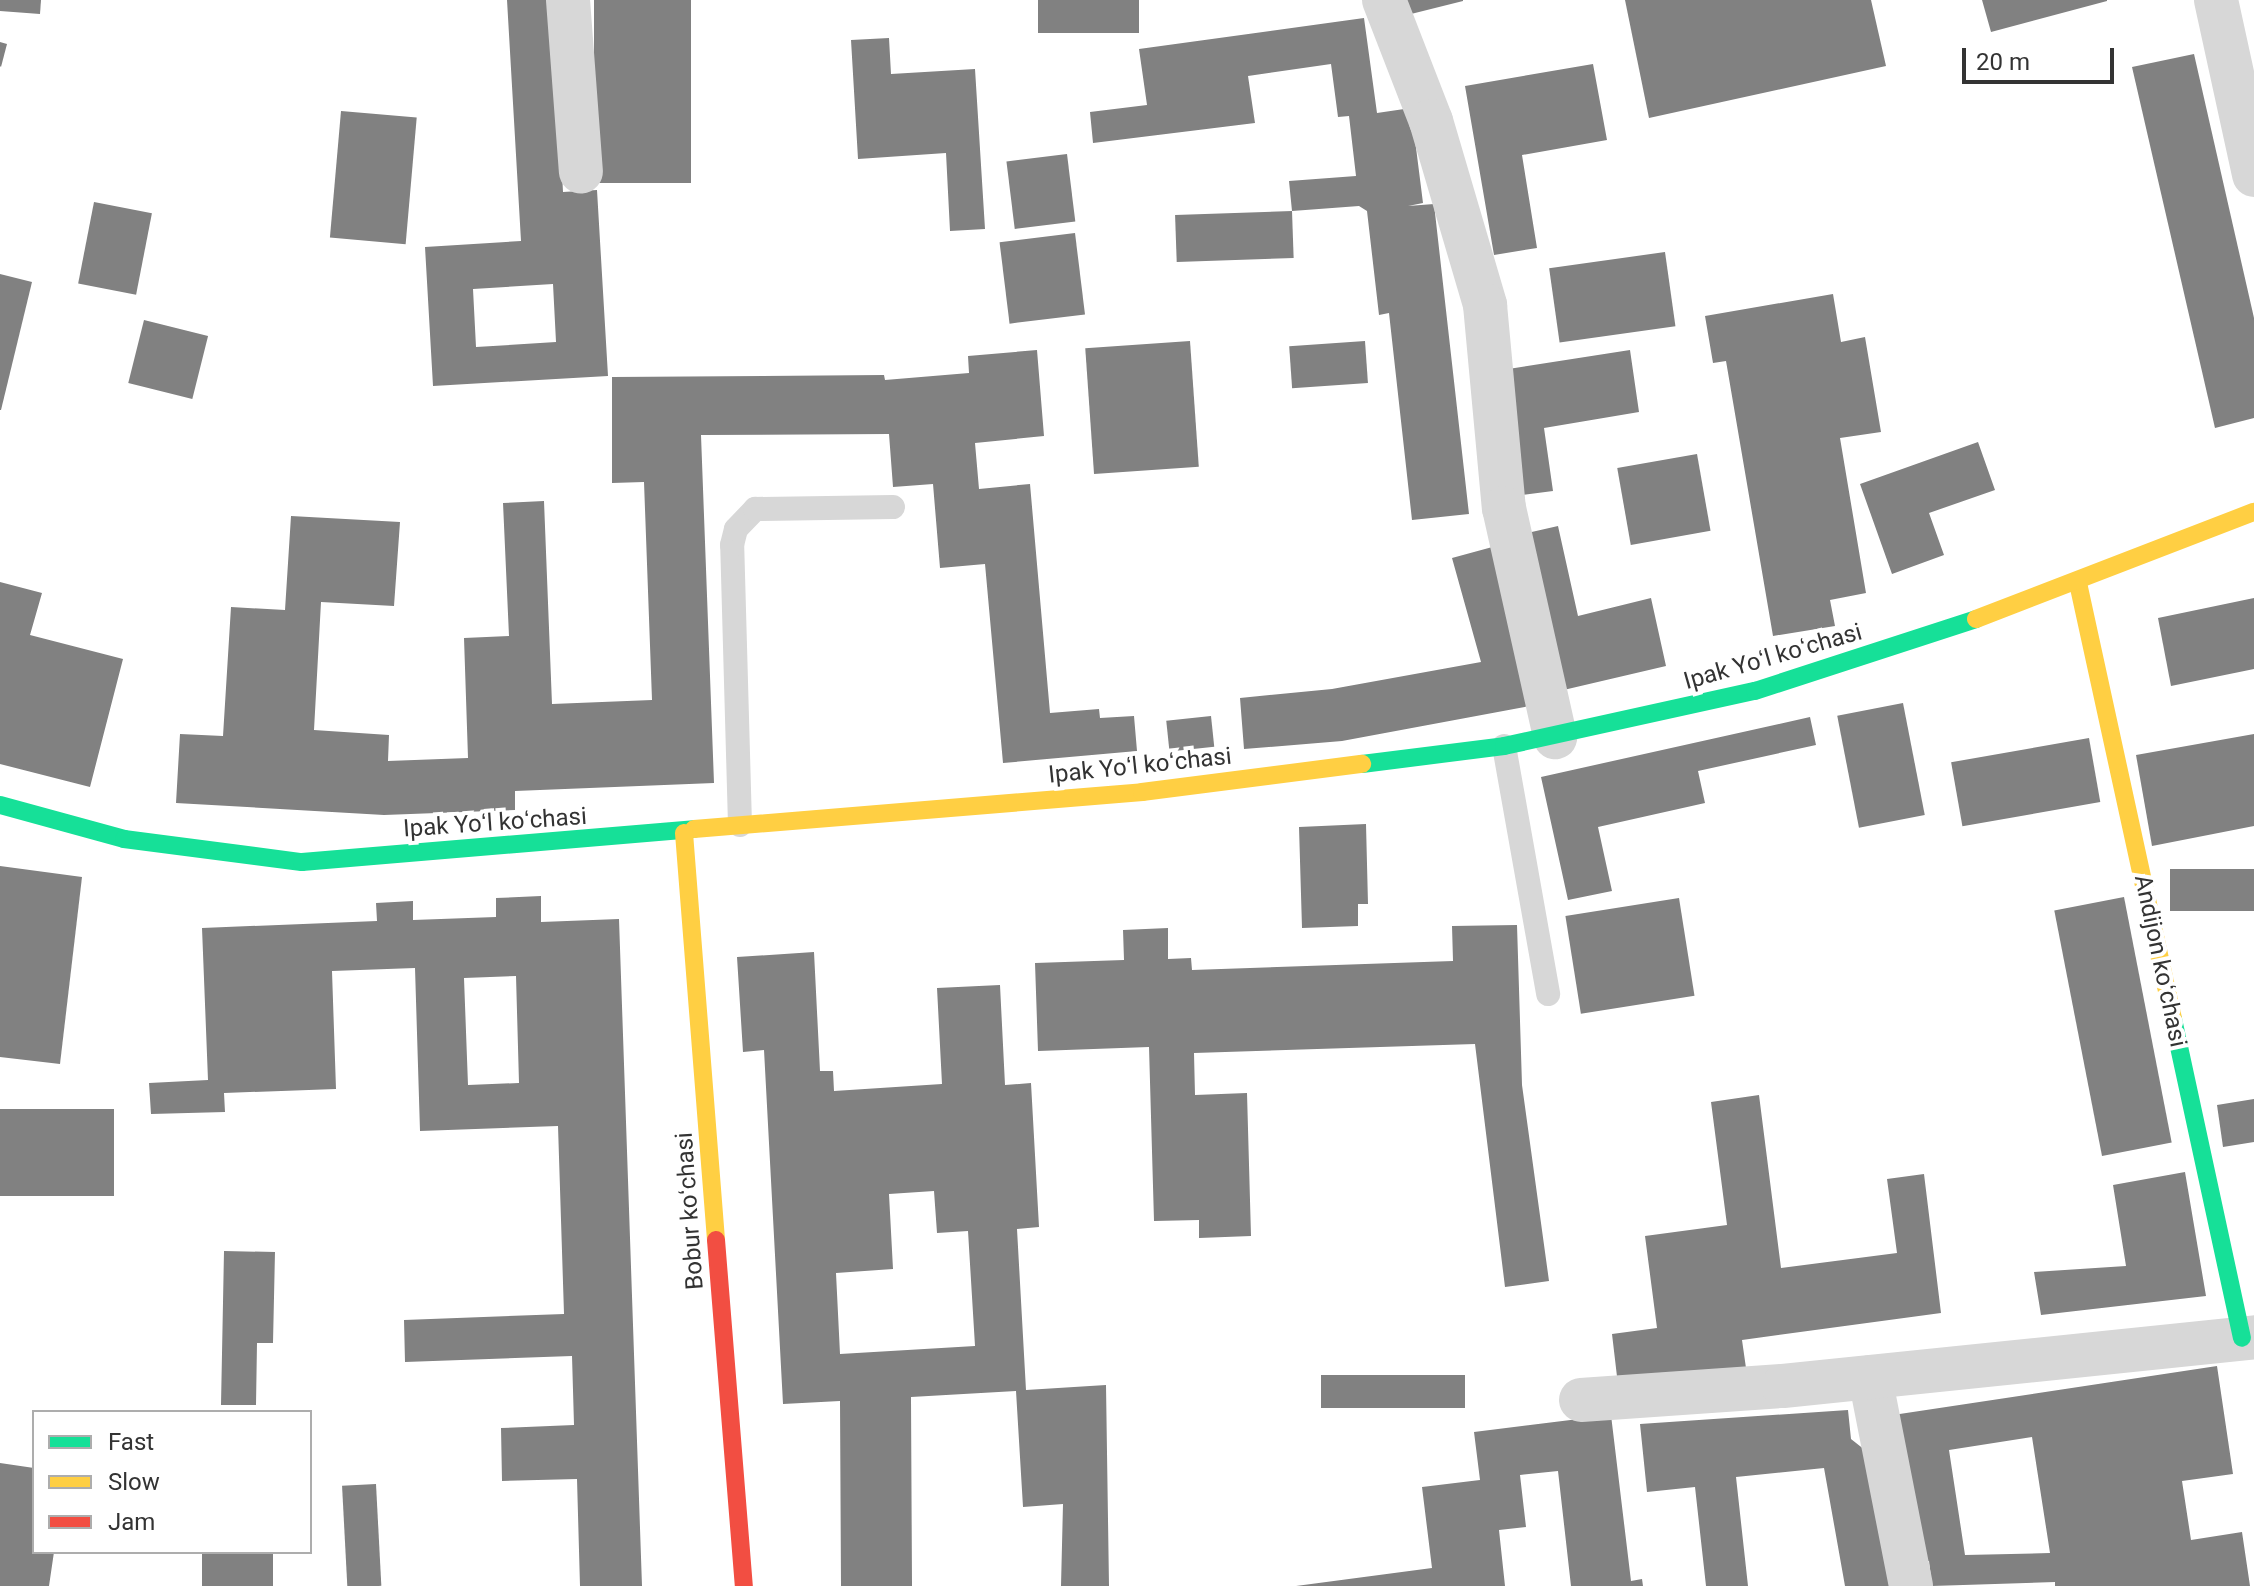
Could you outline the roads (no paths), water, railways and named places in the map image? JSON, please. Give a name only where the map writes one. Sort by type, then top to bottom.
[{"type":"street","points":[[568,0],[581,172]]},
{"type":"street","points":[[1384,0],[1431,121],[1485,305],[1504,508],[1555,737]]},
{"type":"street","points":[[2216,0],[2254,175]]},
{"type":"street","name":"Ipak Yoʻl koʻchasi","points":[[0,805],[124,839],[302,862],[684,833],[740,825],[1142,792],[1504,746],[1755,691],[2078,583],[2254,512]]},
{"type":"street","name":"Andijon koʻchasi","points":[[1581,1400],[1870,1377],[2171,1341],[2248,1337],[2078,583]]},
{"type":"street","name":"Bobur koʻchasi","points":[[684,833],[744,1586]]},
{"type":"street","points":[[1870,1377],[1911,1586]]},
{"type":"lane","points":[[740,825],[732,545],[736,529],[755,509],[893,507]]},
{"type":"lane","points":[[1504,746],[1548,994]]}]
